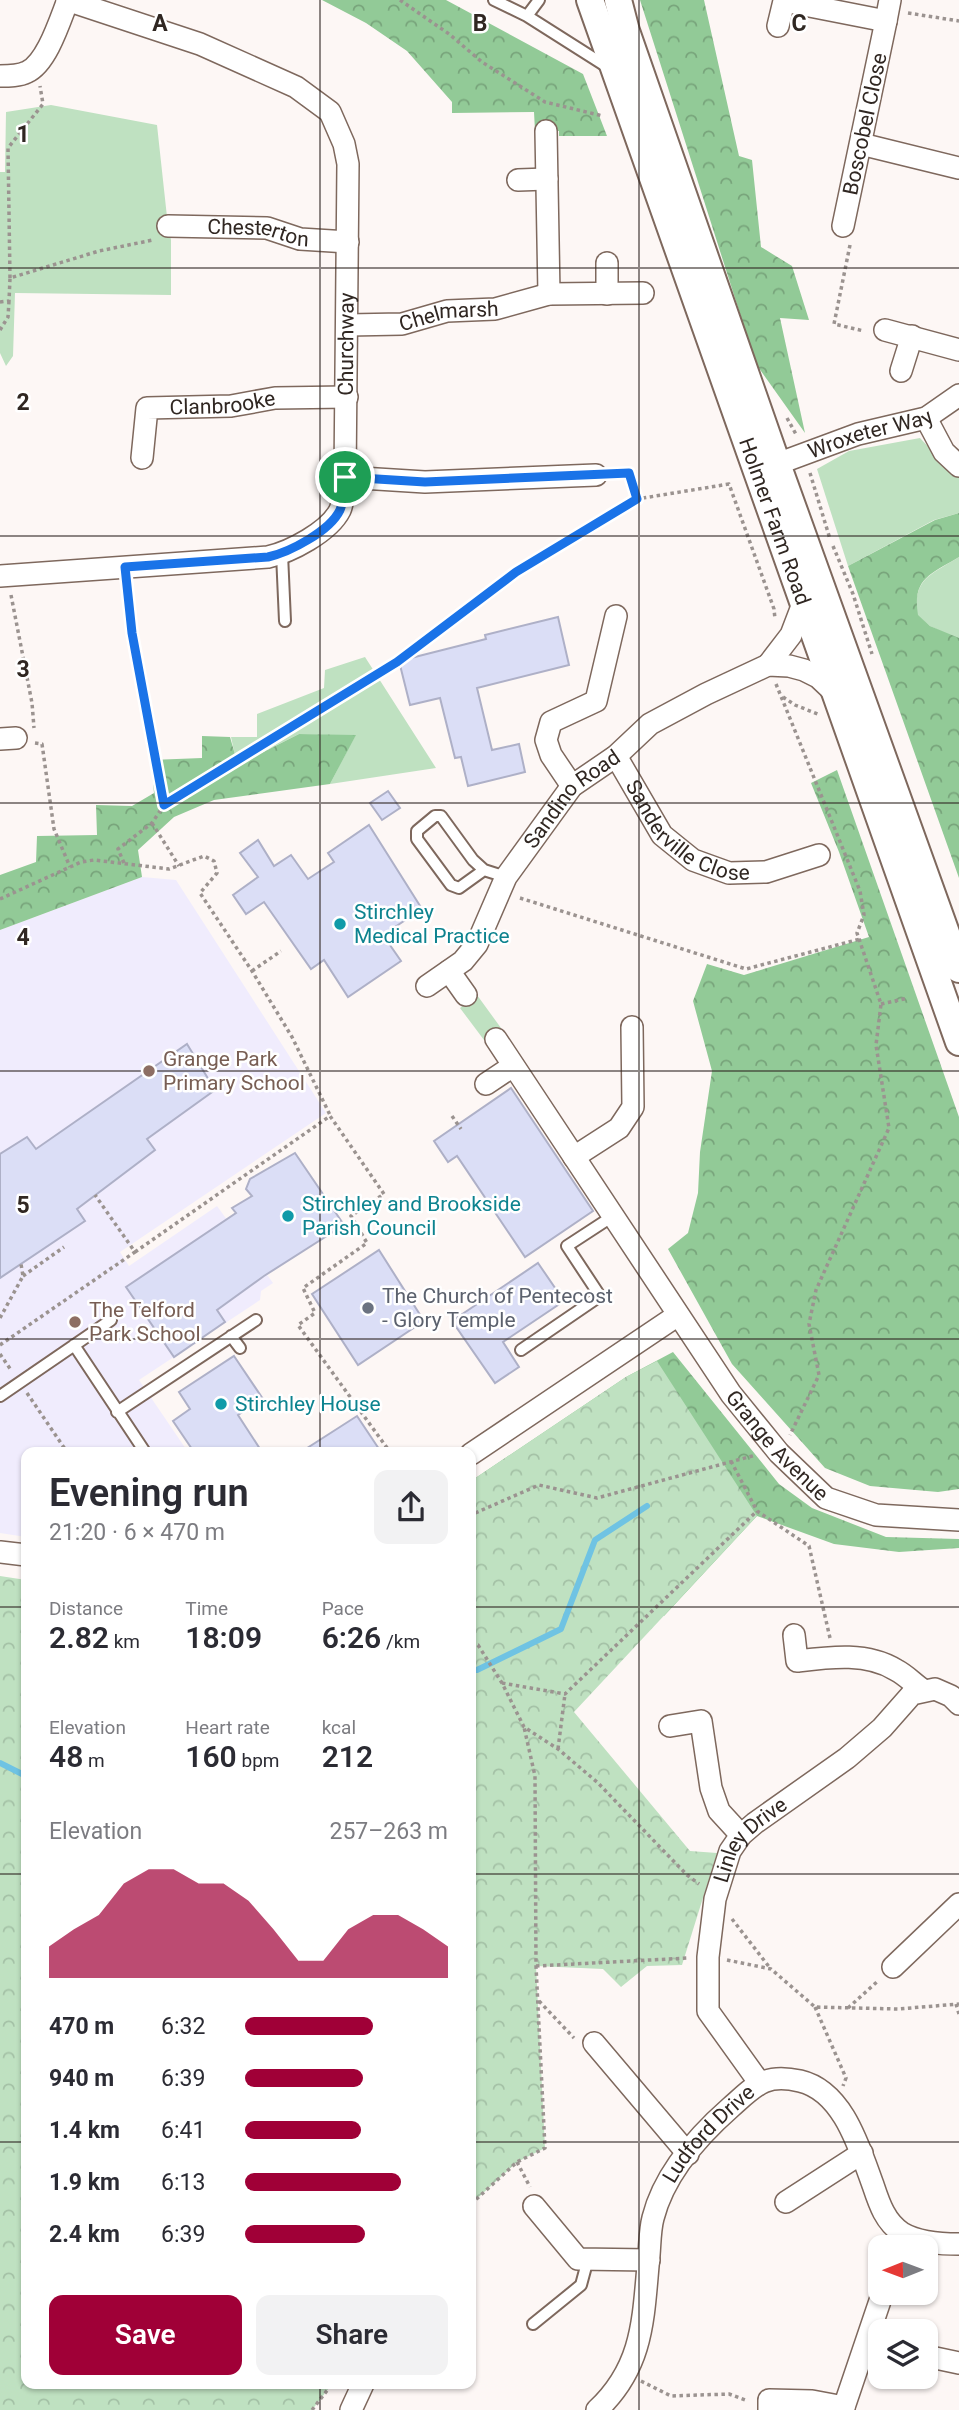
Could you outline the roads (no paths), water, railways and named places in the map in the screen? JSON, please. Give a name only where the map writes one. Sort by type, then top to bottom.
[{"type":"street","points":[[0,76],[29,72],[39,62],[50,44],[67,0]]},
{"type":"street","name":"Churchway","points":[[4,576],[282,554],[315,536],[340,510],[345,477],[348,164],[344,144],[330,112],[296,87],[200,44],[67,0]]},
{"type":"street","name":"Holmer Farm Road","points":[[590,0],[959,1042]]},
{"type":"street","name":"Holmer Farm Road","points":[[618,0],[626,31],[777,464],[959,969]]},
{"type":"street","points":[[778,26],[784,1],[892,11]]},
{"type":"street","name":"Boscobel Close","points":[[848,232],[861,144],[892,11]]},
{"type":"street","points":[[546,131],[549,294]]},
{"type":"street","points":[[861,144],[959,168]]},
{"type":"street","points":[[518,180],[547,179]]},
{"type":"street","name":"Chesterton","points":[[168,226],[267,228],[300,239],[348,242]]},
{"type":"street","points":[[607,262],[607,293]]},
{"type":"street","name":"Chelmarsh","points":[[348,325],[402,324],[447,311],[495,309],[549,294],[643,293]]},
{"type":"street","points":[[875,331],[912,336],[959,350]]},
{"type":"street","points":[[901,371],[912,336]]},
{"type":"street","name":"Wroxeter Way","points":[[777,464],[858,434],[926,418],[959,395]]},
{"type":"street","name":"Clanbrooke","points":[[142,458],[147,408],[231,406],[275,398],[347,397]]},
{"type":"street","points":[[926,418],[944,452],[959,466]]},
{"type":"street","points":[[345,477],[425,482],[596,475]]},
{"type":"street","name":"Sandino Road","points":[[427,986],[463,961],[477,944],[509,886],[572,786],[616,756],[650,724],[706,694],[771,673],[791,635],[804,601]]},
{"type":"street","points":[[572,786],[551,755],[546,740],[551,722],[596,701],[616,616]]},
{"type":"street","points":[[771,673],[789,666],[804,670],[818,677],[837,695]]},
{"type":"street","name":"Sanderville Close","points":[[616,756],[662,835],[693,860],[729,873],[766,872],[819,855]]},
{"type":"street","points":[[449,971],[466,995]]},
{"type":"street","points":[[574,1157],[619,1128],[633,1108],[632,1027]]},
{"type":"street","name":"Grange Avenue","points":[[496,1039],[770,1453],[826,1498],[876,1515],[959,1520]]},
{"type":"street","points":[[486,1084],[513,1066]]},
{"type":"street","points":[[476,1451],[678,1315]]},
{"type":"street","points":[[0,1552],[21,1554]]},
{"type":"street","points":[[794,1635],[797,1661],[834,1657],[872,1660],[896,1670],[923,1690],[935,1689],[959,1703]]},
{"type":"street","name":"Linley Drive","points":[[760,2082],[708,2011],[708,1957],[715,1899],[730,1852],[741,1835],[847,1758],[882,1728],[912,1694],[923,1690]]},
{"type":"street","points":[[670,1726],[701,1721],[711,1788],[719,1811],[741,1835]]},
{"type":"street","points":[[893,1967],[959,1904]]},
{"type":"street","points":[[594,2043],[688,2154]]},
{"type":"street","name":"Ludford Drive","points":[[597,2410],[611,2397],[627,2374],[638,2346],[653,2218],[672,2174],[707,2129],[760,2082],[783,2077],[811,2084],[836,2103],[862,2153],[885,2216],[898,2235]]},
{"type":"street","points":[[786,2202],[862,2153]]},
{"type":"street","points":[[534,2206],[578,2259],[649,2260]]},
{"type":"street","name":"Ludford Drive","points":[[938,2243],[959,2244]]},
{"type":"street","points":[[762,2404],[812,2401],[843,2409],[868,2353]]},
{"type":"street","points":[[938,2359],[959,2363]]},
{"type":"street","points":[[351,2410],[361,2389]]},
{"type":"lane","points":[[494,0],[527,16],[614,71]]},
{"type":"lane","points":[[527,16],[539,0]]},
{"type":"lane","points":[[282,554],[285,621]]},
{"type":"lane","points":[[484,870],[459,888],[451,885],[417,839],[417,831],[435,816],[442,816],[464,849],[484,870],[509,886]]},
{"type":"lane","points":[[521,1350],[600,1296],[567,1246],[613,1216]]},
{"type":"lane","points":[[0,1396],[111,1320]]},
{"type":"lane","points":[[117,1412],[256,1320]]},
{"type":"lane","points":[[231,1336],[240,1348]]},
{"type":"lane","points":[[74,1345],[142,1447]]},
{"type":"lane","points":[[533,2324],[581,2285],[588,2259]]},
{"type":"waterway","points":[[476,1670],[561,1629],[595,1540],[647,1506]]},
{"type":"waterway","points":[[0,1763],[21,1774]]},
{"type":"place","name":"Stirchley Medical Practice","points":[[340,924]]},
{"type":"place","name":"Grange Park Primary School","points":[[149,1071]]},
{"type":"place","name":"Stirchley and Brookside Parish Council","points":[[288,1216]]},
{"type":"place","name":"The Church of Pentecost - Glory Temple","points":[[368,1308]]},
{"type":"place","name":"The Telford Park School","points":[[75,1322]]},
{"type":"place","name":"Stirchley House","points":[[221,1404]]}]
